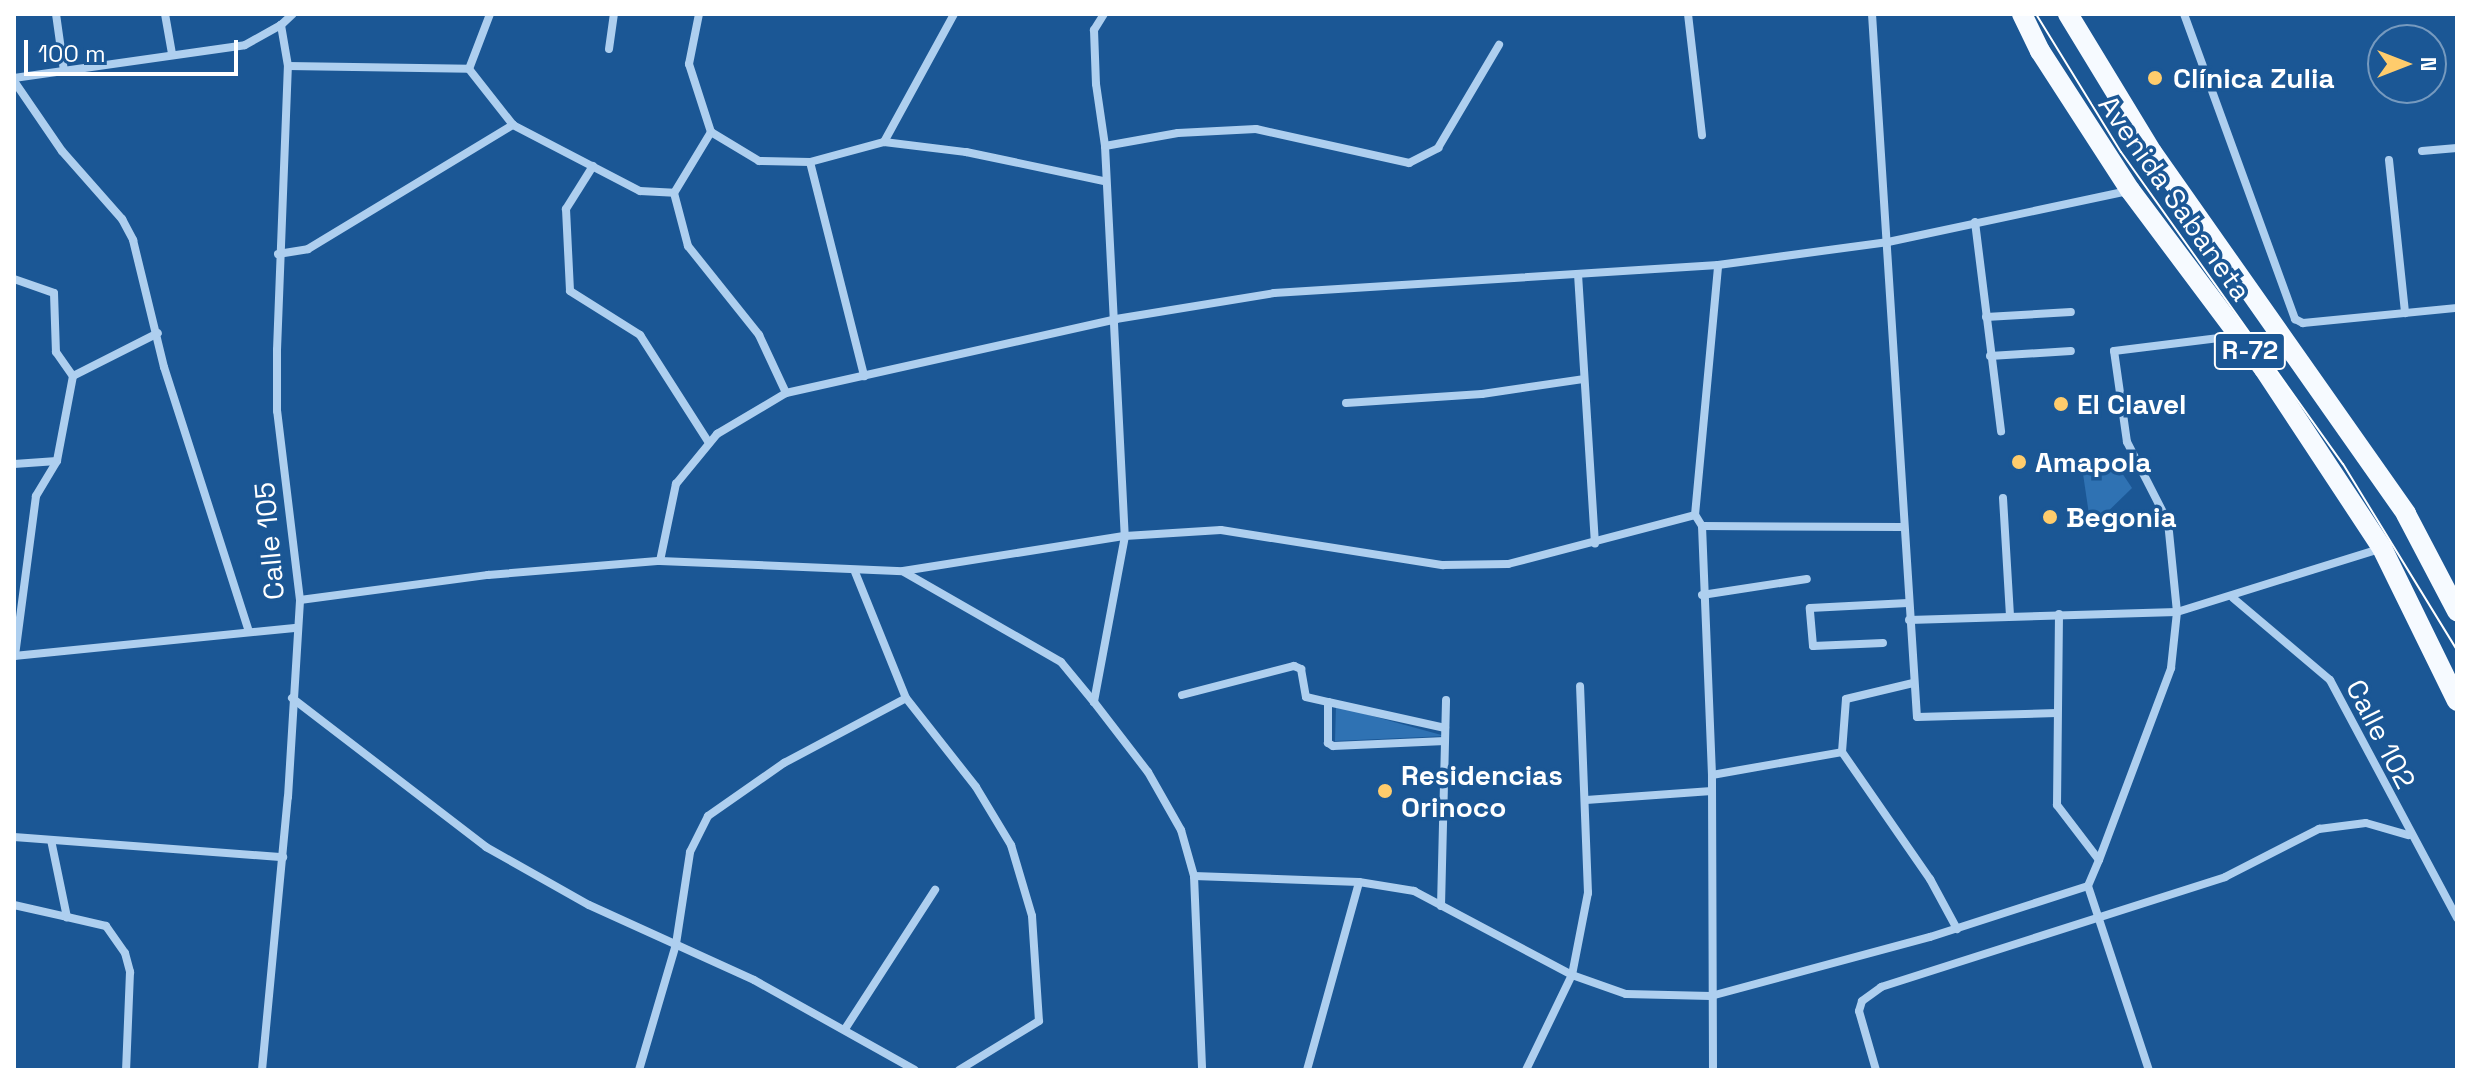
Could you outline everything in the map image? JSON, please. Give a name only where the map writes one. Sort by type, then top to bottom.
[{"type":"main road","name":"Avenida Sabaneta","points":[[2022,14],[2040,51],[2130,190],[2238,335],[2382,548],[2457,701]]},
{"type":"main road","name":"Avenida Sabaneta","points":[[2068,14],[2152,152],[2406,514],[2457,611]]},
{"type":"street","points":[[56,14],[64,71]]},
{"type":"street","points":[[165,14],[172,53]]},
{"type":"street","points":[[249,631],[164,367],[141,263],[122,219],[62,151],[14,80],[172,53],[245,45],[281,25],[293,14]]},
{"type":"street","points":[[469,69],[490,14]]},
{"type":"street","points":[[609,49],[614,14]]},
{"type":"street","points":[[699,14],[689,64],[711,132],[759,161],[810,162],[884,142],[966,152],[1104,181]]},
{"type":"street","points":[[884,142],[954,14]]},
{"type":"street","points":[[1094,702],[1125,536],[1116,319],[1094,30],[1104,14]]},
{"type":"street","points":[[1688,14],[1702,135]]},
{"type":"street","points":[[1872,14],[1888,242],[1902,527],[1917,717],[2057,713]]},
{"type":"street","points":[[2184,14],[2295,319],[2303,323],[2457,308]]},
{"type":"street","name":"Calle 105","points":[[262,1070],[283,857],[295,628],[300,600],[277,411],[278,254],[288,66],[281,25]]},
{"type":"street","points":[[1105,146],[1178,133],[1256,129],[1409,163],[1438,148],[1499,45]]},
{"type":"street","points":[[288,66],[469,69]]},
{"type":"street","points":[[469,69],[513,125],[640,191],[674,193]]},
{"type":"street","points":[[278,254],[308,249],[513,125]]},
{"type":"street","points":[[711,132],[674,193],[688,246],[759,335],[786,393]]},
{"type":"street","points":[[2422,151],[2457,148]]},
{"type":"street","points":[[2389,160],[2405,313]]},
{"type":"street","points":[[810,162],[864,376]]},
{"type":"street","points":[[593,166],[566,209],[570,291],[640,335],[709,443]]},
{"type":"street","points":[[660,561],[676,484],[709,443],[786,393],[1116,319],[1274,293],[1718,265],[1888,242],[2130,190]]},
{"type":"street","points":[[1975,222],[2001,431]]},
{"type":"street","points":[[1713,1070],[1712,775],[1702,595],[1702,526],[1695,515],[1718,265]]},
{"type":"street","points":[[1578,274],[1595,543]]},
{"type":"street","points":[[14,279],[54,293],[56,352],[73,376],[57,461],[36,496],[14,656],[295,628]]},
{"type":"street","points":[[1986,317],[2071,312]]},
{"type":"street","points":[[73,376],[158,333]]},
{"type":"street","points":[[2149,1070],[2088,886],[2171,668],[2177,612],[2168,522],[2127,442],[2114,351],[2238,335]]},
{"type":"street","points":[[1990,356],[2071,351]]},
{"type":"street","points":[[1346,403],[1482,394],[1583,379]]},
{"type":"street","points":[[14,464],[57,461]]},
{"type":"street","points":[[2003,498],[2010,616]]},
{"type":"street","points":[[300,600],[488,575],[660,561],[855,572],[903,571],[1125,536],[1234,531],[1443,565],[1508,564],[1695,515]]},
{"type":"street","points":[[1702,526],[1902,527]]},
{"type":"street","points":[[1909,620],[2177,612],[2233,598],[2382,548]]},
{"type":"street","points":[[903,571],[1061,662],[1148,772],[1181,830],[1194,876],[1202,1070]]},
{"type":"street","points":[[855,572],[906,698],[976,787],[1011,845],[1032,916],[1039,1021],[959,1070]]},
{"type":"street","points":[[1702,595],[1807,579]]},
{"type":"street","name":"Calle 102","points":[[2233,598],[2330,680],[2408,835],[2457,918]]},
{"type":"street","points":[[1883,643],[1813,646],[1810,608],[1908,603]]},
{"type":"street","points":[[2059,614],[2057,805],[2099,860]]},
{"type":"street","points":[[1182,695],[1294,666],[1301,669],[1306,697],[1445,728]]},
{"type":"street","points":[[1913,683],[1846,699],[1842,752],[1930,879],[1957,929]]},
{"type":"street","points":[[1526,1070],[1572,975],[1588,893],[1580,686]]},
{"type":"street","points":[[292,698],[486,847],[589,905],[676,944],[845,1029],[915,1070]]},
{"type":"street","points":[[639,1070],[676,944],[690,852],[708,816],[784,763],[906,698]]},
{"type":"street","points":[[1441,906],[1446,700]]},
{"type":"street","points":[[1328,702],[1328,743],[1333,746],[1445,741]]},
{"type":"street","points":[[1712,775],[1842,752]]},
{"type":"street","points":[[1586,800],[1712,791]]},
{"type":"street","points":[[1876,1070],[1859,1011],[1870,992],[2097,915],[2225,877],[2342,823],[2408,835]]},
{"type":"street","points":[[14,837],[283,857]]},
{"type":"street","points":[[51,840],[67,917]]},
{"type":"street","points":[[1194,876],[1359,882],[1414,891],[1572,975],[1626,994],[1711,996],[1957,929],[2088,886]]},
{"type":"street","points":[[1307,1070],[1359,882]]},
{"type":"street","points":[[845,1029],[935,890]]},
{"type":"street","points":[[14,905],[106,926],[125,953],[130,972],[126,1070]]},
{"type":"shaded area","points":[[2114,461],[2132,488],[2091,528],[2082,467]]},
{"type":"shaded area","points":[[1336,706],[1445,736],[1335,741]]},
{"type":"tram line","points":[[2036,14],[2121,152],[2343,464],[2457,650]]},
{"type":"place","name":"Clínica Zulia","points":[[2155,78]]},
{"type":"place","name":"El Clavel","points":[[2061,404]]},
{"type":"place","name":"Amapola","points":[[2019,462]]},
{"type":"place","name":"Begonia","points":[[2050,517]]},
{"type":"place","name":"Residencias Orinoco","points":[[1385,791]]}]
